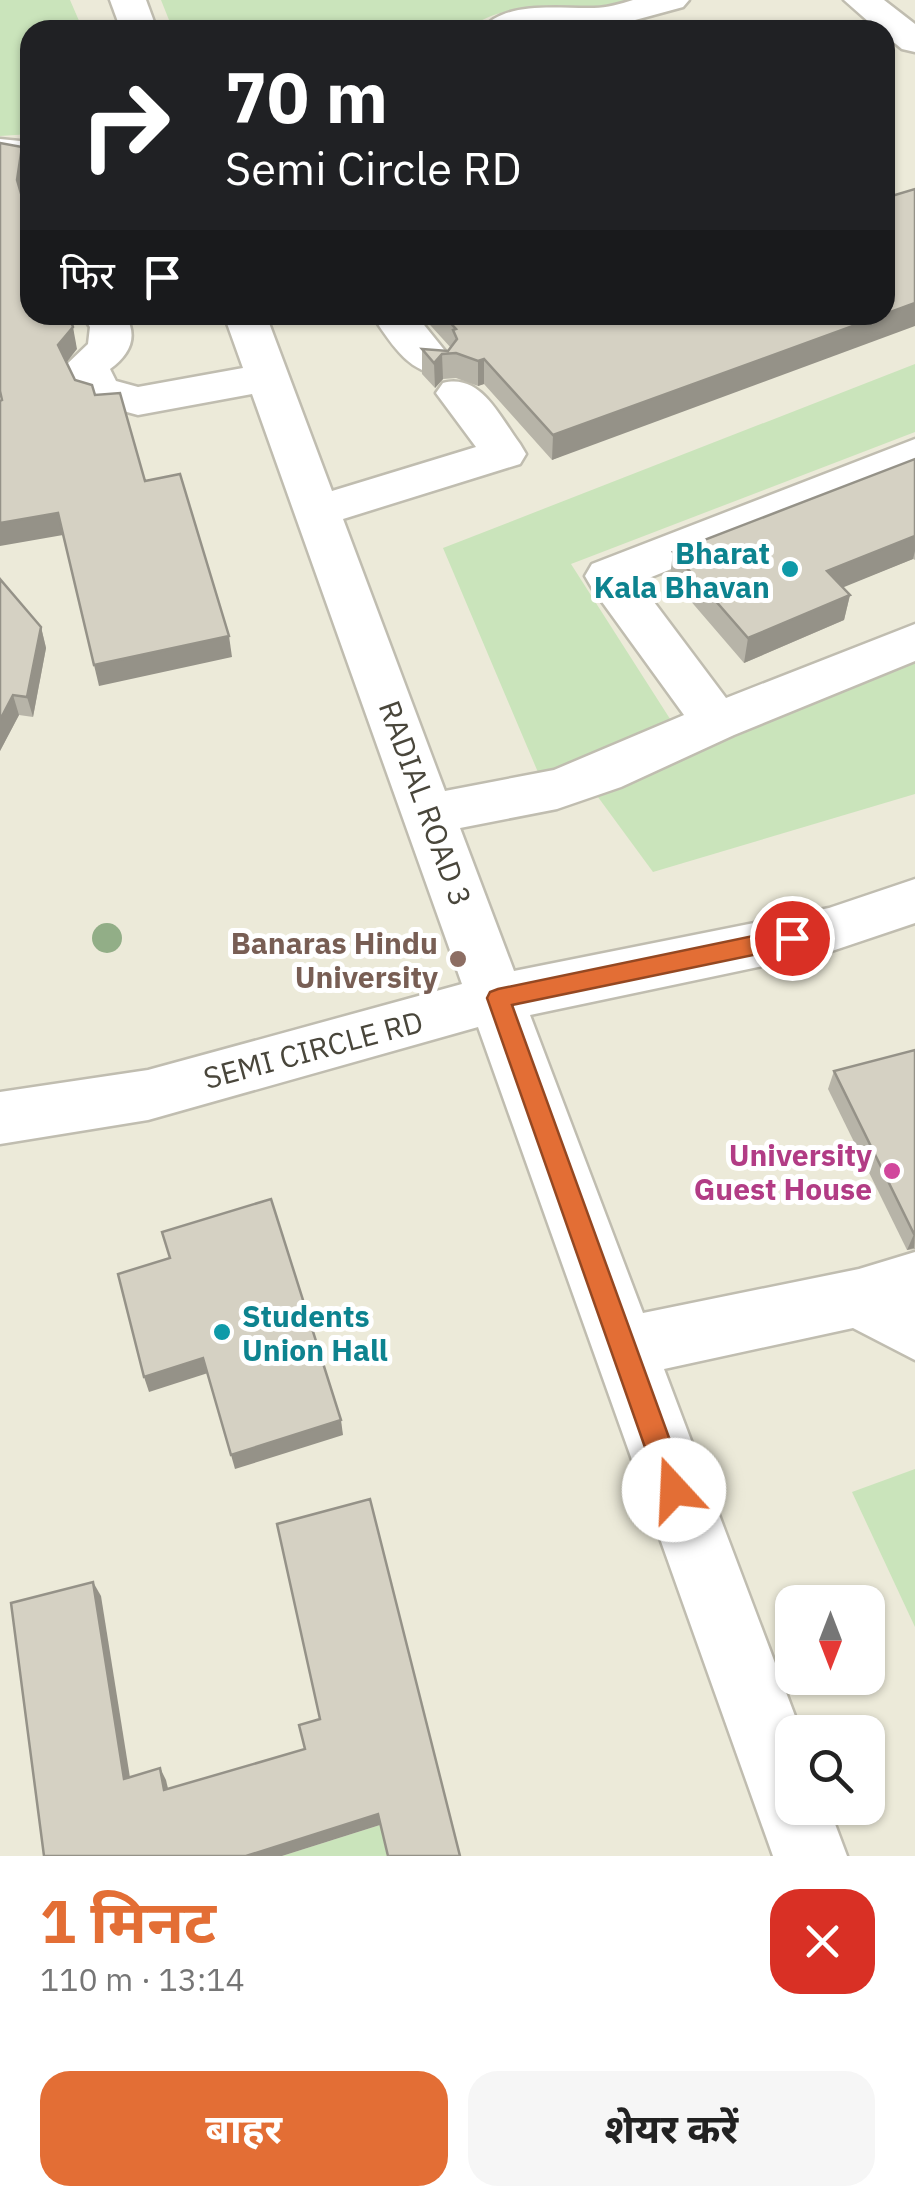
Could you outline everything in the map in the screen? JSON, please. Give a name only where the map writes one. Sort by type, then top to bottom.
[{"type":"lane","points":[[514,20],[543,12],[593,19],[671,0]]},
{"type":"lane","points":[[862,0],[888,20]]},
{"type":"lane","points":[[895,26],[915,41]]},
{"type":"lane","points":[[110,325],[108,350],[87,365],[98,390],[138,401],[268,378]]},
{"type":"lane","name":"RADIAL ROAD 3","points":[[249,325],[810,1856]]},
{"type":"lane","points":[[318,511],[504,454],[401,325]]},
{"type":"lane","points":[[716,722],[609,576],[915,454]]},
{"type":"lane","points":[[430,814],[557,789],[603,773],[716,722],[915,642]]},
{"type":"lane","name":"SEMI CIRCLE RD","points":[[0,1118],[148,1095],[498,998],[829,930],[915,901]]},
{"type":"lane","points":[[623,1347],[887,1289],[915,1330]]},
{"type":"shaded area","name":"Banaras Hindu University","points":[[0,0],[915,0],[915,1856],[0,1856]]},
{"type":"green space","points":[[0,0],[70,0],[79,20],[20,20],[20,135],[0,136]]},
{"type":"green space","points":[[161,0],[635,0],[601,10],[512,11],[483,20],[169,20]]},
{"type":"green space","points":[[915,364],[915,432],[571,564],[672,722],[540,777],[443,548]]},
{"type":"green space","points":[[915,658],[915,794],[653,872],[595,793]]},
{"type":"green space","points":[[915,1469],[915,1627],[852,1492]]},
{"type":"green space","points":[[380,1825],[387,1856],[282,1856]]},
{"type":"building","points":[[0,143],[20,147],[20,325],[72,325],[58,345],[75,380],[92,385],[95,395],[120,393],[145,481],[180,474],[229,636],[94,665],[58,513],[0,523]]},
{"type":"building","points":[[915,189],[915,303],[895,310],[895,195]]},
{"type":"building","points":[[452,325],[856,325],[553,435],[484,359],[442,354],[434,363],[422,349],[448,351],[457,339],[453,330],[456,329]]},
{"type":"building","name":"Bharat Kala Bhavan","points":[[915,459],[915,536],[827,571],[850,595],[748,638],[673,552]]},
{"type":"building","points":[[0,579],[41,627],[27,697],[13,695],[0,720]]},
{"type":"building","name":"University Guest House","points":[[915,1050],[915,1234],[914,1234],[834,1071]]},
{"type":"building","name":"Students Union Hall","points":[[271,1199],[341,1420],[231,1455],[203,1358],[144,1377],[118,1274],[170,1258],[162,1232]]},
{"type":"building","points":[[370,1499],[460,1856],[388,1856],[378,1814],[246,1856],[44,1856],[11,1603],[93,1582],[124,1779],[160,1768],[164,1790],[305,1749],[299,1725],[320,1719],[277,1524]]},
{"type":"place","name":"Bharat Kala Bhavan","points":[[790,569]]},
{"type":"place","name":"Banaras Hindu University","points":[[458,959]]},
{"type":"place","name":"University Guest House","points":[[892,1171]]},
{"type":"place","name":"Students Union Hall","points":[[222,1332]]},
{"type":"route","points":[[674,1490],[498,998],[792,938]]}]
